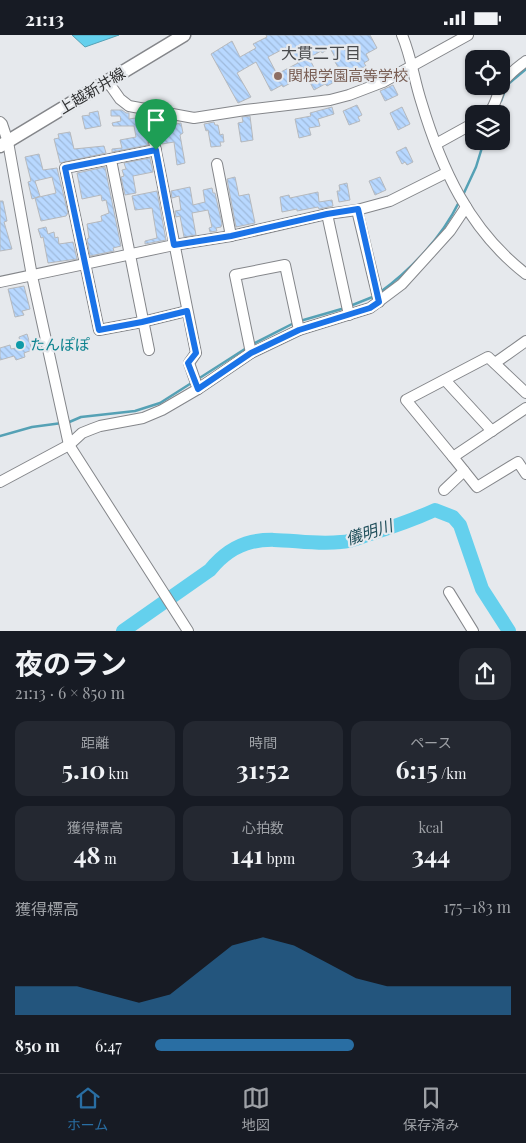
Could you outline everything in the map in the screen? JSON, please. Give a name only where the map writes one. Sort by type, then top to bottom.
[{"type":"main road","name":"上越新井線","points":[[4,144],[184,35]]},
{"type":"street","points":[[402,35],[426,119],[446,173],[466,207],[493,245],[526,273]]},
{"type":"street","points":[[108,81],[120,99],[129,106],[194,118],[330,100],[349,95],[383,82],[468,35]]},
{"type":"street","points":[[494,105],[506,78],[526,61]]},
{"type":"street","points":[[148,111],[196,353],[188,363],[198,389]]},
{"type":"street","points":[[0,122],[2,124],[4,144],[69,445],[188,631]]},
{"type":"street","points":[[436,144],[465,128]]},
{"type":"street","points":[[156,150],[65,168],[99,330],[187,311]]},
{"type":"street","points":[[111,160],[149,350]]},
{"type":"street","points":[[217,164],[231,236]]},
{"type":"street","points":[[0,282],[358,209],[390,201],[446,173]]},
{"type":"street","points":[[0,482],[69,445],[82,433],[100,425],[143,418],[162,410],[198,389],[251,353],[299,330],[370,308],[402,285],[450,231],[466,207]]},
{"type":"street","points":[[358,209],[379,302]]},
{"type":"street","points":[[327,214],[349,315]]},
{"type":"street","points":[[251,353],[235,275],[285,265],[299,330]]},
{"type":"street","points":[[495,363],[526,341]]},
{"type":"street","points":[[526,393],[488,357],[445,380],[404,396],[476,487],[518,462],[526,473]]},
{"type":"street","points":[[445,380],[492,431]]},
{"type":"street","points":[[453,457],[526,408]]},
{"type":"street","points":[[444,490],[464,471]]},
{"type":"street","points":[[449,593],[474,631]]},
{"type":"water","points":[[72,35],[119,35],[85,47]]},
{"type":"building","points":[[266,35],[370,35],[377,48],[366,54],[369,60],[364,63],[366,66],[353,73],[352,79],[349,81],[340,79],[314,90],[306,75],[271,91],[256,62],[237,73],[251,97],[238,103],[211,54],[232,41],[240,57],[256,48],[253,44],[267,37]],"holes":[[[289,46],[298,63],[277,74],[268,57]],[[330,48],[338,67],[319,77],[309,58]]]},
{"type":"building","points":[[393,85],[398,95],[385,101],[380,91]]},
{"type":"building","points":[[357,105],[362,115],[358,117],[360,121],[349,125],[343,111]]},
{"type":"building","points":[[332,107],[334,114],[318,119],[320,126],[309,128],[311,135],[299,138],[295,119],[311,116],[310,113]]},
{"type":"building","points":[[402,107],[410,124],[398,130],[390,113]]},
{"type":"building","points":[[111,110],[122,110],[129,113],[129,119],[142,117],[148,145],[112,152],[112,149],[122,148],[120,140],[136,137],[134,126],[113,126],[112,123],[121,121],[120,116],[111,116]]},
{"type":"building","points":[[98,111],[101,126],[85,129],[82,116]]},
{"type":"building","points":[[250,116],[253,140],[241,142],[238,123],[243,122],[242,117]]},
{"type":"building","points":[[157,122],[162,122],[162,125],[166,126],[181,123],[183,133],[180,135],[185,163],[177,165],[174,142],[162,144]]},
{"type":"building","points":[[214,122],[215,125],[218,125],[220,135],[223,134],[224,142],[220,142],[221,146],[211,147],[208,130],[206,131],[204,124]]},
{"type":"building","points":[[70,132],[74,149],[104,146],[106,153],[60,163],[54,139],[59,138],[58,134]]},
{"type":"building","points":[[406,147],[413,162],[407,165],[405,162],[402,164],[396,152]]},
{"type":"building","points":[[39,154],[43,170],[57,168],[68,213],[66,216],[41,221],[35,198],[56,193],[52,177],[35,181],[40,196],[32,199],[28,182],[31,181],[25,157]]},
{"type":"building","points":[[150,158],[153,172],[133,176],[136,193],[125,195],[121,177],[124,176],[122,170],[126,169],[124,163]]},
{"type":"building","points":[[105,167],[121,246],[113,248],[114,251],[90,256],[87,224],[102,221],[101,216],[109,213],[106,200],[102,201],[101,195],[82,199],[77,173]]},
{"type":"building","points":[[235,177],[239,196],[249,194],[255,223],[236,227],[227,179]]},
{"type":"building","points":[[380,177],[386,190],[375,195],[369,181]]},
{"type":"building","points":[[347,183],[350,200],[339,202],[337,191],[340,191],[339,185]]},
{"type":"building","points":[[190,187],[193,205],[205,202],[203,190],[212,188],[213,193],[215,193],[222,224],[221,227],[216,228],[217,231],[210,232],[209,228],[212,227],[208,210],[192,213],[196,235],[184,237],[180,216],[176,217],[175,211],[181,210],[179,196],[172,198],[171,191]]},
{"type":"building","points":[[157,191],[166,240],[145,244],[145,241],[157,238],[152,208],[135,210],[132,196]]},
{"type":"building","points":[[318,192],[319,202],[332,200],[333,206],[282,212],[280,197],[289,195],[290,198]]},
{"type":"building","points":[[0,201],[3,201],[7,221],[4,222],[12,249],[0,251]]},
{"type":"building","points":[[46,227],[48,234],[54,232],[55,238],[58,237],[59,244],[73,242],[77,259],[48,263],[43,237],[41,238],[38,229]]},
{"type":"building","points":[[24,286],[30,309],[22,311],[24,315],[15,317],[8,289]]},
{"type":"building","name":"たんぽぽ","points":[[27,334],[32,350],[24,353],[25,357],[16,360],[14,356],[0,360],[0,348],[10,345],[11,349],[21,347],[19,337]]},
{"type":"waterway","points":[[501,101],[507,85],[526,69]]},
{"type":"waterway","points":[[463,195],[476,167],[481,150]]},
{"type":"waterway","points":[[379,293],[403,274],[425,252],[444,228],[459,202]]},
{"type":"waterway","points":[[350,306],[375,296]]},
{"type":"waterway","points":[[300,321],[345,308]]},
{"type":"waterway","points":[[253,344],[294,323]]},
{"type":"waterway","points":[[198,379],[248,347]]},
{"type":"waterway","points":[[67,423],[81,417],[135,411],[160,403],[193,382]]},
{"type":"waterway","points":[[0,436],[32,427],[62,423]]},
{"type":"waterway","name":"儀明川","points":[[123,631],[210,570],[225,555],[240,546],[256,541],[271,540],[322,543],[354,540],[435,510],[453,517],[460,525],[482,589],[509,631]]},
{"type":"place","name":"関根学園高等学校","points":[[278,76]]},
{"type":"place","name":"たんぽぽ","points":[[20,345]]},
{"type":"district","name":"大貫二丁目","points":[[321,53]]},
{"type":"route","points":[[156,150],[174,245],[231,236],[327,214],[358,209],[379,302],[370,308],[299,330],[251,353],[198,389],[188,363],[196,353],[187,311],[99,330],[65,168],[156,150]]}]
